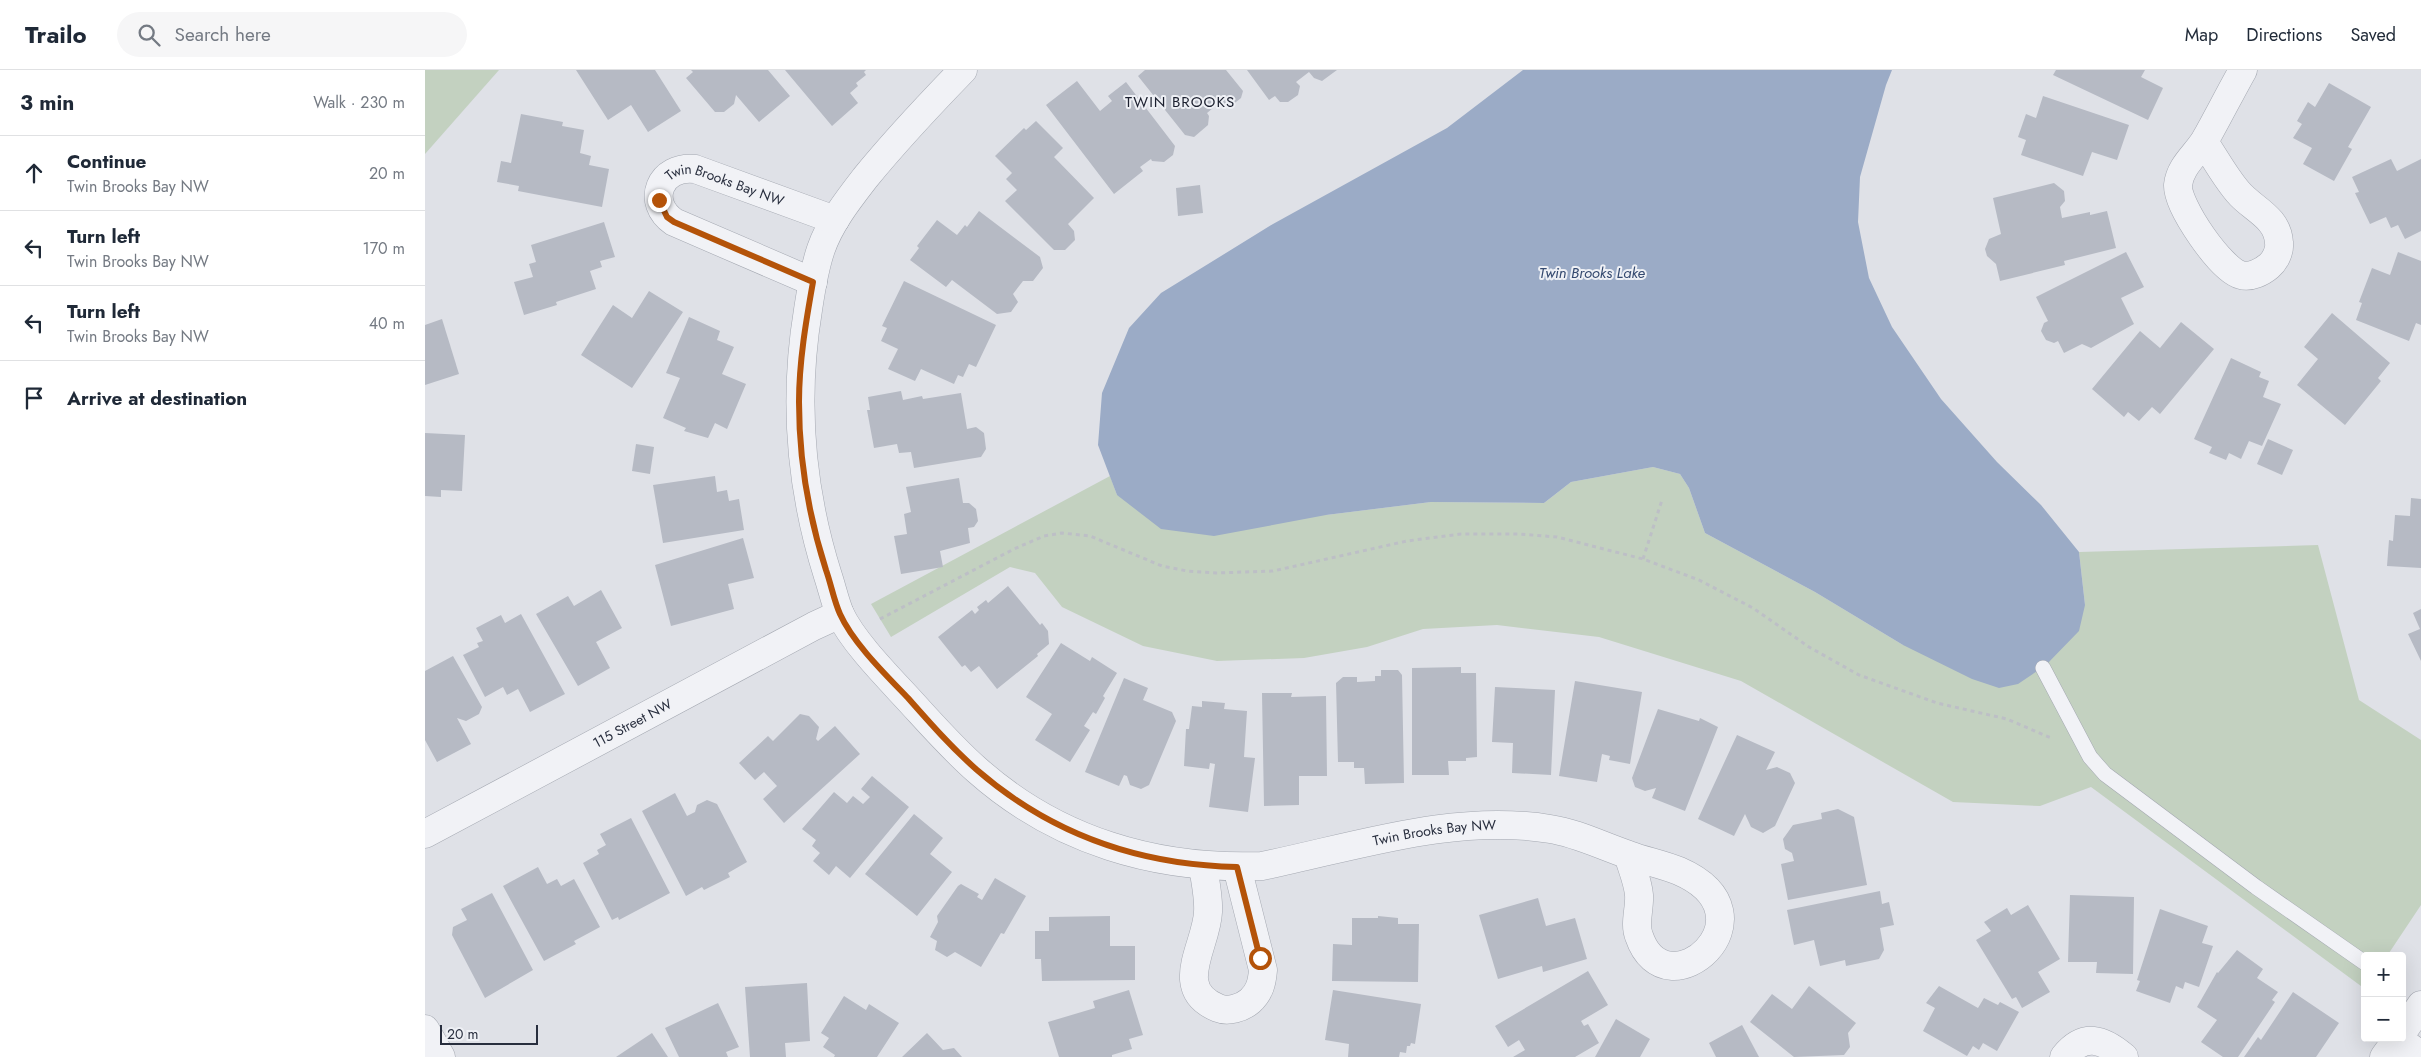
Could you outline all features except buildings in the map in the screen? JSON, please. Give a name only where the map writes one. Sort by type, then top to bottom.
[{"type":"street","name":"Twin Brooks Bay NW","points":[[963,70],[902,132],[835,220],[821,249],[813,282],[804,336],[799,402],[805,483],[819,546],[840,614],[855,637],[945,739],[977,770],[1015,800],[1061,828],[1107,845],[1154,858],[1203,866],[1262,866],[1419,832],[1479,826],[1516,826],[1550,829],[1597,842],[1628,855]]},
{"type":"street","points":[[2204,142],[2238,192],[2272,221],[2277,232],[2279,244],[2272,264],[2253,275],[2242,276],[2231,271],[2221,262],[2181,203],[2179,192],[2180,177],[2204,142],[2243,70]]},
{"type":"street","name":"Twin Brooks Bay NW","points":[[813,282],[674,222],[667,217],[659,200],[662,183],[676,170],[695,169],[835,220]]},
{"type":"street","name":"115 Street NW","points":[[425,834],[840,614]]},
{"type":"street","points":[[1203,866],[1208,909],[1207,924],[1193,970],[1194,982],[1199,993],[1207,1002],[1225,1010],[1238,1008],[1248,1002],[1257,993],[1262,982],[1263,970],[1237,867]]},
{"type":"street","points":[[2406,1026],[2421,1005]]},
{"type":"street","points":[[425,1029],[441,1057]]},
{"type":"street","points":[[2064,1057],[2079,1043],[2090,1040],[2111,1046],[2124,1057]]},
{"type":"street","points":[[2395,1042],[2421,1055]]},
{"type":"lane","points":[[2043,668],[2090,756],[2113,780],[2256,887],[2361,960]]},
{"type":"path","points":[[1643,558],[1662,500]]},
{"type":"path","points":[[879,620],[1015,549],[1044,536],[1062,533],[1090,536],[1162,566],[1187,571],[1216,573],[1273,571],[1407,541],[1461,534],[1519,534],[1557,537],[1643,558],[1699,580],[1753,608],[1816,651],[1859,675],[1937,703],[2007,719],[2077,748],[2090,756]]},
{"type":"green space","points":[[425,70],[499,70],[425,154]]},
{"type":"green space","points":[[1653,467],[1680,474],[1689,488],[1705,533],[1815,592],[1903,645],[2085,605],[2079,552],[2318,545],[2359,700],[2421,740],[2421,905],[2390,952],[2361,952],[2361,986],[2091,787],[2040,806],[1953,802],[1741,681],[1599,637],[1497,625],[1423,629],[1367,647],[1304,658],[1217,661],[1143,646],[1062,607],[1035,573],[1010,567],[891,637],[871,604],[1110,476],[1117,495],[1326,515],[1431,502],[1544,503],[1571,482]]},
{"type":"water","name":"Twin Brooks Lake","points":[[1523,70],[1892,70],[1860,177],[1858,222],[1869,278],[1892,327],[1941,399],[1997,462],[2041,505],[2079,552],[2085,605],[2079,631],[2046,665],[2018,684],[1999,688],[1972,679],[1903,645],[1815,592],[1705,533],[1689,488],[1680,474],[1653,467],[1571,482],[1544,503],[1431,502],[1326,515],[1214,536],[1161,529],[1117,495],[1098,445],[1102,393],[1129,328],[1161,293],[1273,224],[1447,128]]},
{"type":"district","name":"TWIN BROOKS","points":[[1180,102]]},
{"type":"route","points":[[659,200],[661,209],[674,222],[813,282],[804,336],[799,402],[805,483],[819,546],[840,614],[855,637],[900,690],[945,739],[977,770],[1015,800],[1061,828],[1107,845],[1179,864],[1237,867],[1260,958]]}]
